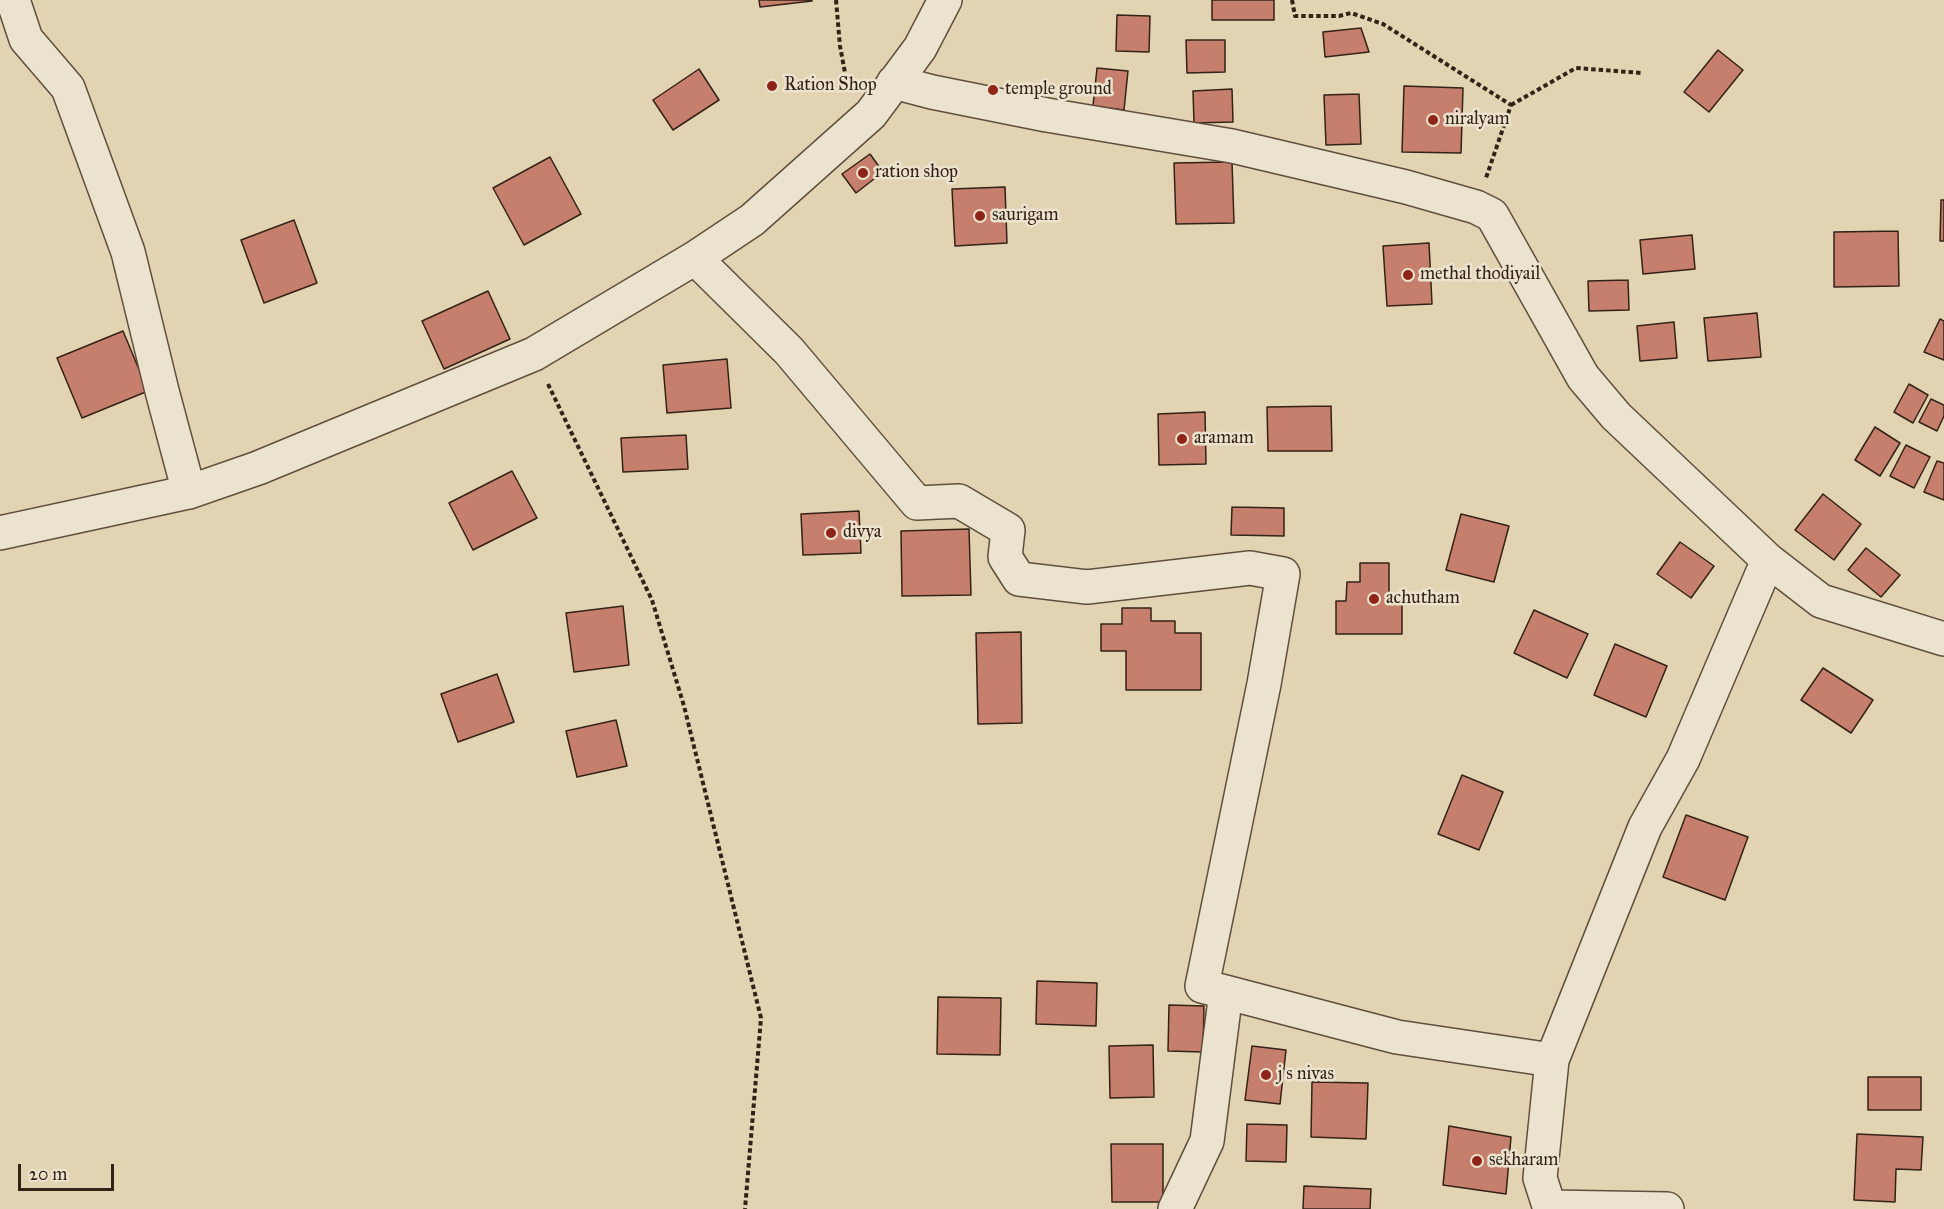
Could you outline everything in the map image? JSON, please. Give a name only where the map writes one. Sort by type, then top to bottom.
[{"type":"street","points":[[13,0],[26,39],[68,88],[128,252],[189,492]]},
{"type":"street","points":[[0,533],[189,492],[258,468],[534,354],[695,258],[752,220],[871,114],[920,48],[945,0]]},
{"type":"street","points":[[894,82],[1047,115],[1232,146],[1406,187],[1476,207],[1492,214],[1582,377],[1616,416],[1768,560],[1821,601],[1944,639]]},
{"type":"street","points":[[695,258],[789,351],[916,503],[959,501],[1008,530],[1005,557],[1019,579],[1087,587],[1250,568],[1283,574],[1264,684],[1202,986],[1396,1037],[1552,1060]]},
{"type":"street","points":[[1667,1209],[1550,1208],[1540,1178],[1552,1060],[1645,827],[1683,759],[1768,560]]},
{"type":"street","points":[[1175,1209],[1207,1141],[1226,992]]},
{"type":"path","points":[[836,0],[840,46],[855,128]]},
{"type":"path","points":[[1292,0],[1295,16],[1339,16],[1351,13],[1383,24],[1511,105]]},
{"type":"path","points":[[1476,207],[1511,105],[1576,68],[1642,73]]},
{"type":"path","points":[[534,354],[651,600],[684,706],[761,1018],[745,1209]]},
{"type":"building","points":[[759,0],[812,0],[812,1],[760,7]]},
{"type":"building","points":[[1212,0],[1274,0],[1274,20],[1212,20]]},
{"type":"building","points":[[1117,15],[1150,16],[1149,52],[1116,51]]},
{"type":"building","points":[[1361,28],[1369,52],[1325,57],[1323,32]]},
{"type":"building","points":[[1186,40],[1225,40],[1225,72],[1187,73]]},
{"type":"building","points":[[1718,50],[1743,70],[1709,112],[1684,92]]},
{"type":"building","points":[[1097,68],[1128,71],[1124,110],[1093,106]]},
{"type":"building","points":[[699,69],[719,100],[673,130],[653,100]]},
{"type":"building","name":"niralyam","points":[[1404,86],[1463,88],[1461,153],[1402,152]]},
{"type":"building","points":[[1232,89],[1233,122],[1194,123],[1193,91]]},
{"type":"building","points":[[1359,94],[1361,144],[1326,145],[1324,95]]},
{"type":"building","name":"ration shop","points":[[870,154],[883,172],[856,193],[842,174]]},
{"type":"building","points":[[550,157],[581,214],[524,245],[493,188]]},
{"type":"building","points":[[1232,162],[1234,223],[1176,224],[1174,163]]},
{"type":"building","name":"saurigam","points":[[1005,187],[1007,243],[955,246],[952,189]]},
{"type":"building","points":[[1941,200],[1944,200],[1944,241],[1940,241]]},
{"type":"building","points":[[294,220],[317,283],[264,303],[241,240]]},
{"type":"building","points":[[1898,231],[1899,286],[1834,287],[1834,232]]},
{"type":"building","points":[[1692,235],[1695,269],[1643,274],[1640,240]]},
{"type":"building","name":"methal thodiyail","points":[[1429,243],[1432,304],[1387,306],[1383,246]]},
{"type":"building","points":[[1628,280],[1629,310],[1589,311],[1588,281]]},
{"type":"building","points":[[488,291],[510,339],[444,369],[422,321]]},
{"type":"building","points":[[1757,313],[1761,357],[1708,361],[1704,318]]},
{"type":"building","points":[[1940,319],[1944,321],[1944,360],[1924,352]]},
{"type":"building","points":[[1674,322],[1677,358],[1640,361],[1637,326]]},
{"type":"building","points":[[123,331],[148,391],[82,418],[57,358]]},
{"type":"building","points":[[727,359],[731,408],[667,413],[663,365]]},
{"type":"building","points":[[1909,384],[1928,395],[1913,423],[1894,412]]},
{"type":"building","points":[[1931,399],[1944,405],[1944,416],[1937,431],[1919,422]]},
{"type":"building","points":[[1331,406],[1332,451],[1268,451],[1267,407]]},
{"type":"building","name":"aramam","points":[[1205,412],[1206,464],[1159,465],[1158,414]]},
{"type":"building","points":[[1875,427],[1900,443],[1880,476],[1855,460]]},
{"type":"building","points":[[686,435],[688,469],[623,472],[621,438]]},
{"type":"building","points":[[1906,445],[1930,457],[1914,488],[1890,476]]},
{"type":"building","points":[[1937,461],[1944,463],[1944,500],[1924,492]]},
{"type":"building","points":[[512,471],[537,518],[473,550],[449,503]]},
{"type":"building","points":[[1823,494],[1861,524],[1834,560],[1795,530]]},
{"type":"building","points":[[1232,507],[1284,508],[1284,536],[1231,535]]},
{"type":"building","name":"divya","points":[[859,511],[861,553],[803,555],[801,514]]},
{"type":"building","points":[[1461,514],[1509,526],[1494,582],[1446,570]]},
{"type":"building","points":[[969,529],[971,595],[902,596],[901,531]]},
{"type":"building","points":[[1680,542],[1714,566],[1691,598],[1657,574]]},
{"type":"building","points":[[1866,548],[1900,575],[1881,597],[1848,570]]},
{"type":"building","name":"achutham","points":[[1360,563],[1389,563],[1389,597],[1402,597],[1402,634],[1336,634],[1336,601],[1346,601],[1347,582],[1360,582]]},
{"type":"building","points":[[623,606],[629,665],[574,672],[566,613]]},
{"type":"building","points":[[1122,608],[1151,608],[1151,621],[1175,621],[1175,633],[1201,633],[1201,690],[1126,690],[1126,651],[1101,651],[1101,624],[1122,624]]},
{"type":"building","points":[[1534,610],[1588,634],[1567,678],[1514,653]]},
{"type":"building","points":[[1021,632],[1022,723],[978,724],[976,633]]},
{"type":"building","points":[[1615,644],[1667,666],[1646,717],[1594,695]]},
{"type":"building","points":[[1823,668],[1873,700],[1851,733],[1801,700]]},
{"type":"building","points":[[497,674],[514,722],[458,742],[441,694]]},
{"type":"building","points":[[616,720],[627,766],[577,777],[566,731]]},
{"type":"building","points":[[1462,775],[1503,792],[1479,850],[1438,834]]},
{"type":"building","points":[[1686,815],[1748,837],[1725,900],[1663,877]]},
{"type":"building","points":[[1037,981],[1097,983],[1096,1026],[1036,1024]]},
{"type":"building","points":[[938,997],[1001,998],[1000,1055],[937,1054]]},
{"type":"building","points":[[1169,1005],[1204,1006],[1203,1052],[1168,1051]]},
{"type":"building","points":[[1153,1045],[1154,1097],[1110,1098],[1109,1046]]},
{"type":"building","name":"j s nivas","points":[[1252,1046],[1286,1050],[1280,1104],[1245,1100]]},
{"type":"building","points":[[1868,1077],[1921,1077],[1921,1110],[1868,1110]]},
{"type":"building","points":[[1312,1082],[1368,1083],[1366,1139],[1311,1137]]},
{"type":"building","points":[[1247,1124],[1287,1125],[1286,1162],[1246,1161]]},
{"type":"building","name":"sekharam","points":[[1449,1126],[1511,1137],[1506,1194],[1443,1185]]},
{"type":"building","points":[[1857,1134],[1923,1137],[1921,1170],[1896,1169],[1895,1202],[1854,1200]]},
{"type":"building","points":[[1111,1144],[1163,1144],[1163,1202],[1112,1202]]},
{"type":"building","points":[[1304,1186],[1371,1189],[1370,1209],[1303,1209]]},
{"type":"place","name":"Ration Shop","points":[[772,86]]},
{"type":"place","name":"temple ground","points":[[993,90]]},
{"type":"place","name":"niralyam","points":[[1433,120]]},
{"type":"place","name":"ration shop","points":[[863,173]]},
{"type":"place","name":"saurigam","points":[[980,216]]},
{"type":"place","name":"methal thodiyail","points":[[1408,275]]},
{"type":"place","name":"aramam","points":[[1182,439]]},
{"type":"place","name":"divya","points":[[831,533]]},
{"type":"place","name":"achutham","points":[[1374,599]]},
{"type":"place","name":"j s nivas","points":[[1266,1075]]},
{"type":"place","name":"sekharam","points":[[1477,1161]]}]
